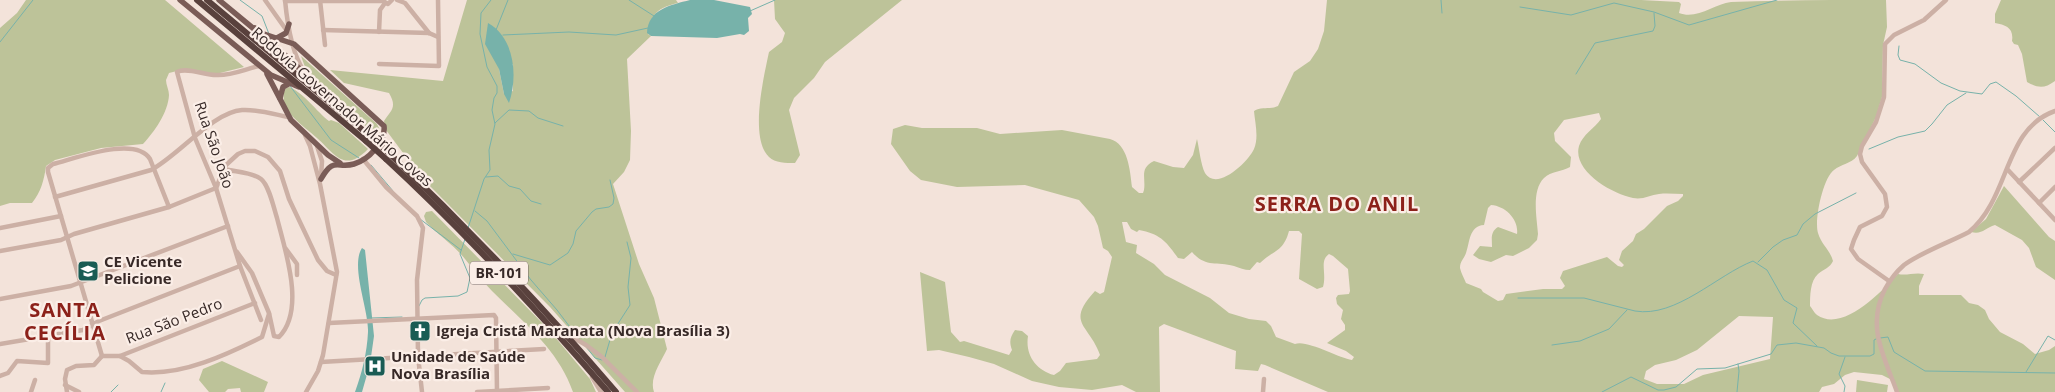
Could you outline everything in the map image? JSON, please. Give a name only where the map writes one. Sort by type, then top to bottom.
[{"type":"highway","name":"Rodovia Governador Mário Covas","points":[[197,0],[332,113],[368,139],[438,201],[566,333],[616,392]]},
{"type":"highway","name":"Rodovia Governador Mário Covas","points":[[207,0],[357,125],[368,139]]},
{"type":"highway","name":"Rodovia Governador Mário Covas","points":[[388,156],[526,301],[608,392]]},
{"type":"main road","points":[[180,0],[275,78],[298,86],[332,113]]},
{"type":"main road","points":[[220,0],[255,28],[310,78],[357,125]]},
{"type":"main road","points":[[275,38],[282,36],[287,31],[289,24]]},
{"type":"main road","points":[[255,28],[275,38],[294,44],[384,126],[382,141],[364,159],[352,165],[342,164],[331,158],[288,117],[275,87],[261,67]]},
{"type":"main road","points":[[280,100],[283,87],[290,83]]},
{"type":"main road","points":[[321,181],[328,169],[342,164]]},
{"type":"street","points":[[265,0],[287,31]]},
{"type":"street","points":[[320,0],[325,45]]},
{"type":"street","points":[[310,78],[301,67],[289,24],[285,1],[383,1],[390,3],[392,0]]},
{"type":"street","points":[[397,0],[405,3],[429,33]]},
{"type":"street","points":[[379,64],[438,66],[438,0]]},
{"type":"street","points":[[379,32],[380,10],[383,1]]},
{"type":"street","points":[[1889,281],[1858,259],[1851,249],[1860,228],[1882,216],[1888,204],[1885,194],[1862,162],[1860,150],[1876,122],[1884,97],[1885,44],[1894,35],[1924,20],[1944,1]]},
{"type":"street","points":[[323,30],[429,33],[438,36]]},
{"type":"street","name":"Rua São João","points":[[261,67],[223,75],[201,74],[185,70],[177,72],[195,138],[216,188],[240,266],[261,320]]},
{"type":"street","points":[[55,197],[154,168],[222,118],[238,110],[261,111],[288,117]]},
{"type":"street","points":[[1897,392],[1876,331],[1876,314],[1889,281],[1904,265],[1969,232],[1976,226],[1988,212],[2023,134],[2036,120],[2055,111]]},
{"type":"street","points":[[303,131],[309,142],[321,181],[336,260],[336,275],[329,323],[321,362],[306,392]]},
{"type":"street","points":[[316,144],[322,161],[321,181]]},
{"type":"street","points":[[67,392],[65,385],[66,373],[69,368],[94,365],[102,356],[55,197],[48,172],[49,167],[53,164],[120,148],[145,153],[149,156],[169,207]]},
{"type":"street","points":[[2019,182],[2055,148]]},
{"type":"street","points":[[0,251],[61,240],[169,207],[216,188],[224,169],[235,156],[245,151],[258,151],[268,157],[280,171],[289,198],[318,260],[326,271],[336,275]]},
{"type":"street","points":[[364,159],[386,187],[420,220],[422,228],[417,280],[418,356],[422,392]]},
{"type":"street","points":[[224,169],[255,176],[264,181],[273,203],[291,274],[290,309],[287,324],[279,337],[274,336],[269,313],[252,273],[235,250]]},
{"type":"street","points":[[2008,170],[2055,220]]},
{"type":"street","points":[[2039,203],[2055,187]]},
{"type":"street","points":[[0,228],[61,216]]},
{"type":"street","points":[[0,299],[66,287],[228,226]]},
{"type":"street","points":[[285,248],[297,264],[298,275]]},
{"type":"street","points":[[0,344],[82,330],[240,266]]},
{"type":"street","name":"Rua São Pedro","points":[[102,356],[120,356],[255,303]]},
{"type":"street","points":[[120,356],[142,372],[183,370],[239,349],[262,337],[269,313]]},
{"type":"street","points":[[329,323],[491,315],[496,318],[497,391]]},
{"type":"street","name":"Rodovia Governador Mário Covas","points":[[566,333],[602,357],[637,392]]},
{"type":"street","points":[[0,376],[8,373],[15,362],[48,362],[48,336]]},
{"type":"street","points":[[321,362],[544,349]]},
{"type":"street","points":[[588,369],[600,392]]},
{"type":"street","points":[[1263,392],[1264,378]]},
{"type":"street","points":[[31,392],[35,380]]},
{"type":"street","points":[[65,385],[80,392]]},
{"type":"street","points":[[478,392],[548,388]]},
{"type":"green space","points":[[26,0],[165,0],[244,67],[216,74],[185,69],[169,73],[166,80],[169,95],[166,109],[156,128],[143,144],[101,148],[55,160],[46,166],[42,186],[32,203],[10,203],[0,206],[0,28],[17,13]]},
{"type":"green space","points":[[467,0],[676,0],[678,3],[661,9],[653,16],[648,34],[651,36],[627,59],[631,131],[630,160],[624,172],[613,184],[639,264],[654,298],[667,349],[654,376],[654,392],[625,392],[550,307],[421,177],[386,130],[384,121],[393,106],[389,93],[344,83],[330,70],[443,81]],"holes":[[[513,64],[513,91],[504,94],[499,69]]]},
{"type":"green space","points":[[774,0],[902,0],[825,62],[814,78],[794,98],[789,110],[800,155],[795,163],[771,159],[763,148],[760,136],[760,106],[769,52],[782,42],[785,33],[775,19]]},
{"type":"green space","points":[[1327,0],[1641,0],[1679,2],[1681,4],[1679,13],[1692,15],[1731,2],[1886,0],[1887,27],[1883,45],[1882,97],[1876,117],[1857,156],[1852,161],[1834,170],[1826,181],[1818,209],[1817,227],[1819,237],[1833,261],[1829,267],[1815,277],[1811,289],[1810,306],[1817,315],[1827,319],[1838,319],[1861,308],[1898,274],[1924,274],[1919,286],[1919,295],[1961,295],[1969,303],[1978,305],[1985,310],[1989,319],[2000,332],[2023,344],[2035,354],[2055,346],[2055,392],[1899,392],[1890,379],[1882,375],[1854,372],[1845,375],[1834,384],[1822,387],[1819,392],[1328,392],[1261,364],[1258,371],[1235,369],[1236,351],[1164,324],[1159,327],[1160,392],[1136,392],[1122,385],[1092,390],[1059,387],[1032,381],[994,364],[969,357],[939,350],[927,351],[920,272],[945,282],[951,332],[960,342],[964,341],[1009,355],[1012,350],[1010,342],[1012,335],[1015,330],[1022,331],[1028,336],[1028,349],[1033,361],[1048,373],[1054,375],[1066,363],[1097,359],[1100,355],[1080,318],[1086,302],[1095,291],[1100,294],[1104,292],[1112,257],[1103,248],[1094,217],[1079,200],[1025,185],[957,187],[921,180],[910,171],[891,144],[893,129],[905,125],[922,128],[977,128],[1000,134],[1062,130],[1110,139],[1121,146],[1127,158],[1132,187],[1139,193],[1143,193],[1144,174],[1149,164],[1154,161],[1173,167],[1184,168],[1193,155],[1197,139],[1205,173],[1210,178],[1217,179],[1232,173],[1251,155],[1256,140],[1254,111],[1278,106],[1294,72],[1310,61],[1318,49],[1324,31]],"holes":[[[1599,113],[1601,119],[1583,138],[1579,146],[1578,155],[1587,172],[1595,180],[1615,192],[1633,198],[1665,194],[1683,194],[1683,196],[1678,201],[1667,206],[1644,229],[1636,234],[1633,241],[1622,251],[1619,260],[1624,265],[1622,267],[1607,257],[1563,271],[1560,278],[1565,286],[1562,289],[1543,289],[1506,294],[1503,300],[1498,301],[1481,289],[1466,283],[1460,270],[1461,264],[1473,231],[1475,228],[1484,225],[1488,208],[1491,205],[1502,208],[1514,219],[1517,234],[1498,227],[1493,233],[1492,247],[1480,246],[1473,255],[1479,259],[1491,262],[1506,255],[1513,256],[1529,248],[1537,240],[1536,197],[1540,183],[1547,176],[1570,167],[1571,157],[1555,141],[1554,133],[1564,120]],[[1122,222],[1127,222],[1131,229],[1137,232],[1139,230],[1157,236],[1170,247],[1178,258],[1184,259],[1192,252],[1207,262],[1250,270],[1257,262],[1260,263],[1281,247],[1289,231],[1299,231],[1302,234],[1299,279],[1317,289],[1323,287],[1324,260],[1329,254],[1348,269],[1349,294],[1338,295],[1336,298],[1337,304],[1343,310],[1341,319],[1345,325],[1345,330],[1327,343],[1346,351],[1354,357],[1352,360],[1346,359],[1314,346],[1300,343],[1295,344],[1276,337],[1271,326],[1266,321],[1249,319],[1229,313],[1210,298],[1165,275],[1154,264],[1136,253],[1137,245],[1126,242]],[[1739,316],[1773,317],[1770,359],[1703,375],[1684,384],[1657,384],[1644,379],[1646,371],[1655,365],[1676,360],[1697,350]]]},
{"type":"green space","points":[[2001,0],[2055,0],[2055,81],[2051,84],[2041,87],[2027,82],[2022,54],[2018,45],[2012,41],[2012,33],[2006,26],[1995,23],[1995,14]]},
{"type":"green space","points":[[301,56],[377,124],[380,130],[379,137],[308,73],[309,71],[305,67]]},
{"type":"green space","points":[[289,87],[299,93],[329,121],[339,123],[368,149],[352,160],[346,160],[334,155],[288,111],[284,97],[285,89]]},
{"type":"green space","points":[[2004,186],[2049,237],[2055,241],[2055,280],[2036,267],[2029,248],[2022,240],[1995,225],[1981,232],[1971,232],[1986,219]]},
{"type":"green space","points":[[432,211],[550,331],[590,379],[596,392],[573,392],[558,362],[549,349],[488,287],[461,254],[426,222],[424,216],[426,212]]},
{"type":"green space","points":[[222,361],[268,382],[264,392],[241,392],[240,388],[228,389],[225,392],[209,392],[199,380],[203,369]]},
{"type":"green space","points":[[1857,380],[1888,385],[1887,392],[1856,392]]},
{"type":"water","points":[[690,0],[714,0],[750,7],[752,14],[748,18],[749,31],[744,35],[717,38],[651,36],[647,33],[651,18],[656,13],[668,6]]},
{"type":"water","points":[[488,23],[504,38],[512,59],[513,82],[509,103],[504,94],[499,69],[485,44]]},
{"type":"water","points":[[362,248],[365,250],[374,336],[370,364],[362,392],[355,392],[364,363],[368,332],[358,266]]},
{"type":"waterway","points":[[0,42],[33,0]]},
{"type":"waterway","points":[[240,0],[262,16],[269,34]]},
{"type":"waterway","points":[[468,228],[484,179],[490,170],[489,150],[495,124],[492,110],[497,86],[487,67],[480,34],[481,13],[491,0]]},
{"type":"waterway","points":[[496,30],[508,0]]},
{"type":"waterway","points":[[629,0],[654,16]]},
{"type":"waterway","points":[[750,11],[775,0]]},
{"type":"waterway","points":[[1441,0],[1442,13]]},
{"type":"waterway","points":[[1520,7],[1571,15],[1614,3],[1654,12],[1689,25],[1777,0]]},
{"type":"waterway","points":[[1576,74],[1595,43],[1653,31],[1655,26],[1654,13]]},
{"type":"waterway","points":[[503,35],[569,32],[616,35],[648,28]]},
{"type":"waterway","points":[[1899,46],[1898,55],[1900,60],[1915,64],[1941,83],[1960,91],[1982,94],[1990,84],[1996,82],[2040,117]]},
{"type":"waterway","points":[[290,86],[331,140],[359,158]]},
{"type":"waterway","points":[[1869,149],[1898,137],[1925,131],[1947,105],[1966,93]]},
{"type":"waterway","points":[[495,123],[509,110],[529,111],[538,118],[563,126]]},
{"type":"waterway","points":[[2043,120],[2055,132]]},
{"type":"waterway","points":[[371,165],[393,191]]},
{"type":"waterway","points":[[486,177],[498,176],[509,186],[520,189],[531,201],[541,204]]},
{"type":"waterway","points":[[513,254],[550,265],[568,253],[573,244],[576,231],[592,212],[613,204],[614,198],[610,180]]},
{"type":"waterway","points":[[1758,262],[1783,240],[1797,235],[1803,224],[1815,214],[1856,193]]},
{"type":"waterway","points":[[475,211],[487,221],[531,280],[579,339]]},
{"type":"waterway","points":[[420,219],[461,250]]},
{"type":"waterway","points":[[419,306],[425,298],[458,296],[467,292],[470,278],[460,254],[465,239]]},
{"type":"waterway","points":[[605,357],[612,333],[630,305],[628,287],[631,258],[627,242]]},
{"type":"waterway","points":[[1518,298],[1584,298],[1635,311],[1650,311],[1666,308],[1681,302],[1739,267],[1753,261],[1767,270],[1784,300],[1797,308],[1793,323],[1817,346]]},
{"type":"waterway","points":[[1552,345],[1580,341],[1609,329],[1627,310]]},
{"type":"waterway","points":[[371,318],[402,317]]},
{"type":"waterway","points":[[2026,372],[2048,336],[2055,340]]},
{"type":"waterway","points":[[1880,338],[1888,337],[1894,352],[1925,371],[2055,373]]},
{"type":"waterway","points":[[1602,392],[1631,377],[1658,390],[1676,387],[1697,369],[1725,368],[1771,354],[1777,345],[1796,343],[1824,348],[1839,356],[1870,356],[1874,354],[1874,340],[1876,339]]},
{"type":"waterway","points":[[587,348],[595,358],[602,360]]},
{"type":"waterway","points":[[1844,392],[1845,386],[1839,374],[1845,357]]},
{"type":"waterway","points":[[1737,392],[1738,364]]},
{"type":"waterway","points":[[161,392],[165,383]]},
{"type":"waterway","points":[[111,392],[118,385]]},
{"type":"place","name":"CE Vicente Pelicione","points":[[88,271]]},
{"type":"place","name":"Igreja Cristã Maranata (Nova Brasília 3)","points":[[420,331]]},
{"type":"place","name":"Unidade de Saúde Nova Brasília","points":[[375,366]]},
{"type":"district","name":"SERRA DO ANIL","points":[[1337,204]]},
{"type":"district","name":"SANTA CECÍLIA","points":[[65,322]]}]
